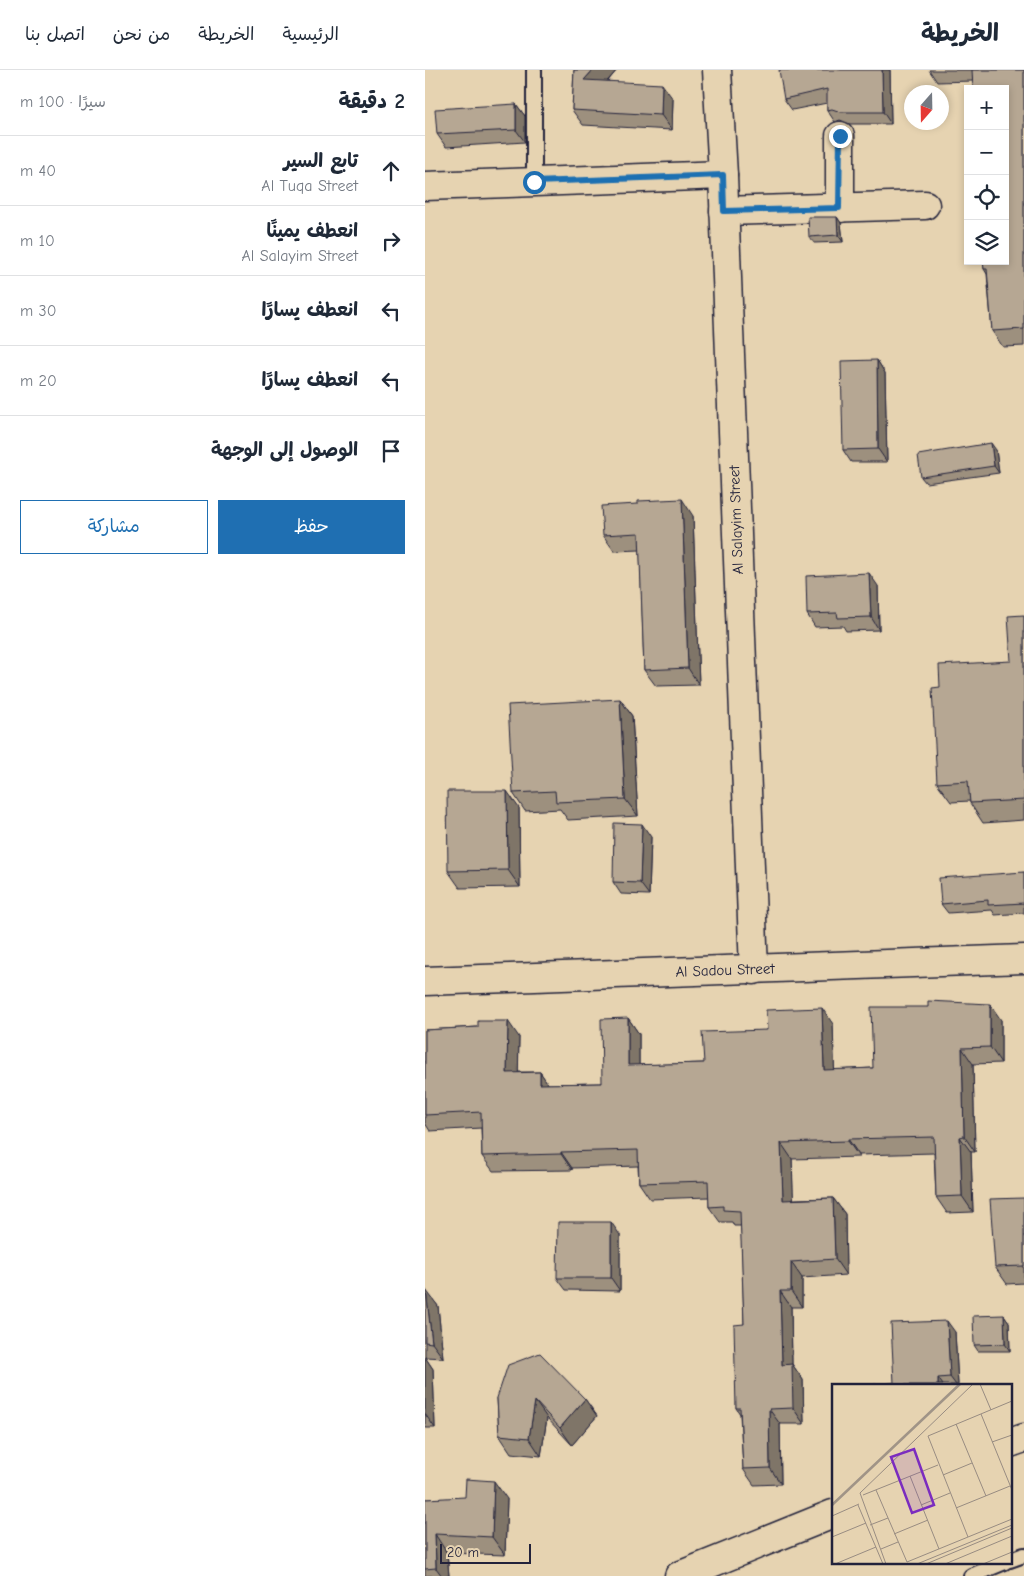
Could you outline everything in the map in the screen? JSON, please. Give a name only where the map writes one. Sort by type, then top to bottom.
[{"type":"street","name":"Al Salayim Street","points":[[717,70],[723,175],[754,970]]},
{"type":"street","points":[[839,208],[840,136]]},
{"type":"street","points":[[425,186],[723,175]]},
{"type":"street","points":[[724,211],[925,205]]},
{"type":"street","name":"Al Sadou Street","points":[[425,981],[1024,959]]},
{"type":"street","points":[[1011,1443],[1024,1438]]},
{"type":"street","points":[[679,1576],[832,1514]]},
{"type":"lane","points":[[534,70],[534,182]]},
{"type":"lane","points":[[1011,1560],[1024,1554]]},
{"type":"lane","points":[[971,1576],[1000,1564]]},
{"type":"building","points":[[574,70],[593,70],[584,80],[662,84],[661,115],[572,110]]},
{"type":"building","points":[[779,70],[882,70],[883,112],[827,110],[827,89],[784,99]]},
{"type":"building","points":[[972,70],[1024,70],[1024,329],[992,331],[987,269],[984,269],[984,265],[1009,265],[1009,85],[973,85]]},
{"type":"building","points":[[516,104],[516,130],[437,134],[435,109]]},
{"type":"building","points":[[808,217],[837,217],[838,235],[809,237]]},
{"type":"building","points":[[877,360],[878,449],[843,450],[841,361]]},
{"type":"building","points":[[991,443],[994,466],[921,477],[918,455]]},
{"type":"building","points":[[682,499],[688,668],[644,670],[639,533],[603,535],[601,506],[638,504],[638,501]]},
{"type":"building","points":[[869,573],[871,617],[838,618],[837,613],[807,614],[806,576]]},
{"type":"building","points":[[1024,615],[1024,800],[970,803],[968,781],[937,783],[932,688],[940,687],[939,665],[1011,661],[1008,616]]},
{"type":"building","points":[[620,699],[625,799],[556,802],[555,791],[513,793],[508,705]]},
{"type":"building","points":[[447,791],[507,791],[508,870],[448,871]]},
{"type":"building","points":[[614,823],[642,824],[640,883],[613,882]]},
{"type":"building","points":[[1024,872],[1024,903],[988,905],[988,900],[941,904],[939,878]]},
{"type":"building","points":[[928,1001],[990,1004],[990,1047],[962,1048],[964,1136],[960,1137],[962,1196],[936,1197],[934,1137],[781,1143],[783,1200],[833,1198],[835,1259],[791,1262],[791,1291],[780,1291],[782,1365],[792,1364],[793,1408],[769,1409],[770,1468],[743,1469],[740,1408],[736,1408],[734,1325],[744,1324],[740,1211],[723,1210],[723,1206],[709,1207],[708,1181],[639,1183],[638,1150],[482,1156],[481,1112],[425,1115],[425,1030],[478,1027],[478,1021],[508,1021],[507,1073],[540,1072],[540,1084],[602,1083],[601,1019],[628,1018],[628,1065],[704,1063],[702,1032],[767,1030],[766,1010],[822,1008],[824,1070],[873,1068],[871,1007],[928,1007]]},
{"type":"building","points":[[1024,1198],[1024,1266],[995,1267],[990,1199]]},
{"type":"building","points":[[558,1222],[611,1222],[611,1278],[557,1278]]},
{"type":"building","points":[[426,1290],[432,1343],[425,1342]]},
{"type":"building","points":[[1004,1315],[1005,1344],[974,1345],[973,1316]]},
{"type":"building","points":[[947,1321],[950,1377],[938,1378],[938,1384],[880,1384],[894,1383],[891,1323]]},
{"type":"building","points":[[540,1353],[585,1399],[560,1428],[535,1401],[529,1438],[499,1435],[497,1398],[508,1365]]},
{"type":"building","points":[[466,1479],[494,1481],[492,1537],[435,1534],[436,1568],[425,1569],[425,1499],[465,1497]]},
{"type":"route","points":[[534,182],[723,175],[724,211],[839,208],[840,136]]}]
